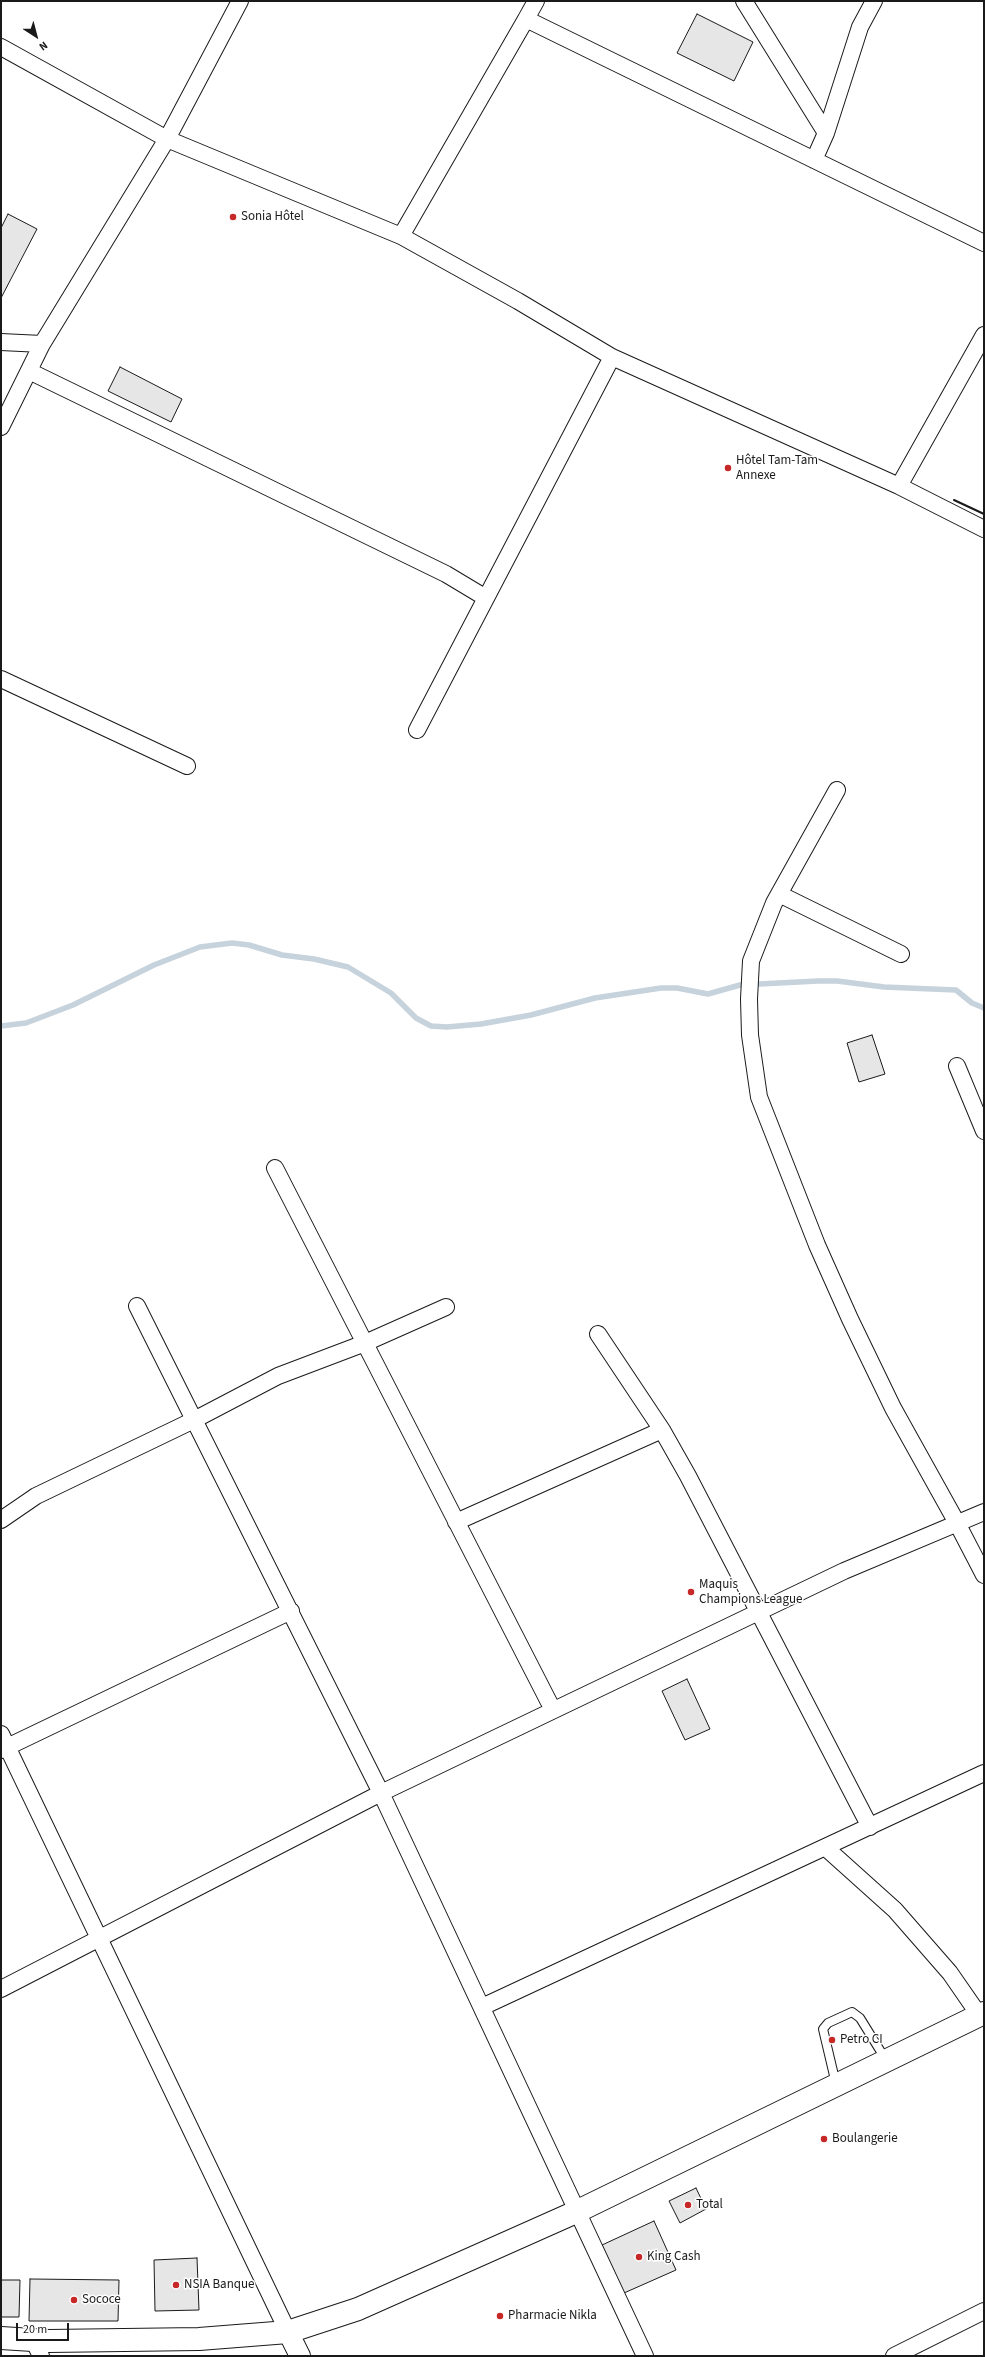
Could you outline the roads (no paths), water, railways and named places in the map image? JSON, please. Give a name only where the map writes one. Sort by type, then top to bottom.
[{"type":"highway","points":[[1,2338],[37,2348],[199,2340],[288,2332],[358,2309],[576,2212],[982,2014]]},
{"type":"street","points":[[1,427],[42,344],[167,139],[240,1]]},
{"type":"street","points":[[401,236],[536,1]]},
{"type":"street","points":[[744,1],[826,134]]},
{"type":"street","points":[[814,160],[826,134],[860,27],[874,1]]},
{"type":"street","points":[[526,19],[984,243]]},
{"type":"street","points":[[1,47],[167,139],[401,236],[518,301],[612,357],[899,486],[984,529]]},
{"type":"street","points":[[899,486],[984,335]]},
{"type":"street","points":[[1,342],[42,344]]},
{"type":"street","points":[[417,730],[612,357]]},
{"type":"street","points":[[29,371],[446,574],[486,598]]},
{"type":"street","points":[[1,679],[187,766]]},
{"type":"street","points":[[837,790],[779,894],[752,961],[749,999],[750,1035],[759,1097],[803,1210],[850,1319],[893,1408],[958,1523],[984,1575]]},
{"type":"street","points":[[779,894],[901,954]]},
{"type":"street","points":[[957,1066],[984,1131]]},
{"type":"street","points":[[275,1168],[553,1710]]},
{"type":"street","points":[[137,1306],[381,1793],[482,2007],[576,2212],[645,2356]]},
{"type":"street","points":[[1,1520],[36,1496],[194,1420],[278,1376],[365,1343],[446,1307]]},
{"type":"street","points":[[598,1334],[662,1430],[760,1612],[870,1827]]},
{"type":"street","points":[[456,1522],[662,1430]]},
{"type":"street","points":[[1,1989],[381,1793],[844,1571],[984,1512]]},
{"type":"street","points":[[291,1611],[3,1743],[300,2356]]},
{"type":"street","points":[[482,2007],[826,1848],[984,1773]]},
{"type":"street","points":[[826,1848],[895,1910],[950,1972],[982,2014]]},
{"type":"street","points":[[894,2356],[984,2311]]},
{"type":"lane","points":[[837,2085],[823,2028],[828,2023],[852,2012],[860,2018],[886,2060]]},
{"type":"waterway","points":[[1,1026],[26,1023],[73,1005],[154,965],[200,947],[232,943],[249,945],[282,955],[314,959],[348,967],[391,993],[416,1018],[431,1026],[447,1027],[481,1024],[531,1015],[595,998],[661,988],[677,988],[708,994],[740,985],[818,981],[837,981],[884,987],[956,990],[972,1003],[984,1008]]},
{"type":"place","name":"Sonia Hôtel","points":[[233,217]]},
{"type":"place","name":"Hôtel Tam-Tam Annexe","points":[[728,468]]},
{"type":"place","name":"Maquis Champions League","points":[[691,1592]]},
{"type":"place","name":"Petro CI","points":[[832,2040]]},
{"type":"place","name":"Boulangerie","points":[[824,2139]]},
{"type":"place","name":"Total","points":[[688,2205]]},
{"type":"place","name":"King Cash","points":[[639,2257]]},
{"type":"place","name":"NSIA Banque","points":[[176,2285]]},
{"type":"place","name":"Sococe","points":[[74,2300]]},
{"type":"place","name":"Pharmacie Nikla","points":[[500,2316]]}]
